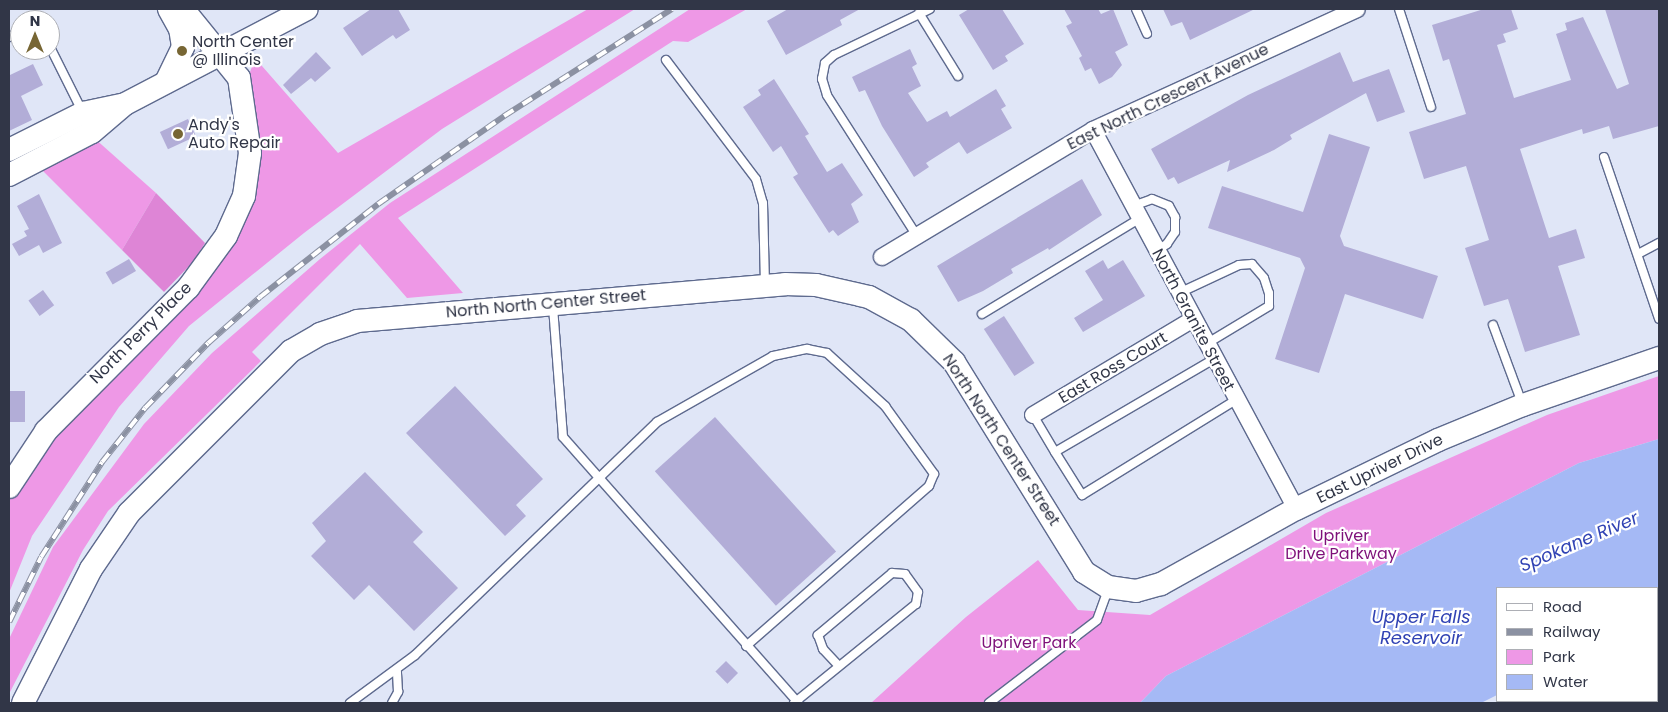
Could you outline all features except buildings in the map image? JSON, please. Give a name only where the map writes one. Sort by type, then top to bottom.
[{"type":"street","points":[[180,9],[221,53]]},
{"type":"street","points":[[166,82],[183,47],[180,29],[180,9]]},
{"type":"street","name":"East North Crescent Avenue","points":[[882,257],[1093,130],[1357,9]]},
{"type":"street","points":[[9,175],[92,132],[125,104],[221,53],[292,12]]},
{"type":"street","name":"North Perry Place","points":[[9,487],[46,431],[188,288],[226,236],[244,196],[250,153],[239,78],[221,53]]},
{"type":"street","points":[[9,150],[82,113],[125,104]]},
{"type":"street","name":"North Granite Street","points":[[1093,130],[1192,320],[1296,510]]},
{"type":"street","name":"North North Center Street","points":[[23,703],[91,569],[118,528],[144,497],[291,351],[320,334],[357,321],[765,286],[808,284],[849,291],[892,308],[929,334],[960,370],[1084,572],[1108,587]]},
{"type":"street","name":"East Ross Court","points":[[1033,416],[1192,320]]},
{"type":"street","name":"East Upriver Drive","points":[[1108,587],[1136,591],[1161,584],[1296,510],[1388,463],[1523,405],[1659,358]]},
{"type":"lane","points":[[917,236],[828,96],[822,79],[825,63],[834,55],[930,9]]},
{"type":"lane","points":[[1136,9],[1147,34]]},
{"type":"lane","points":[[1399,9],[1431,108]]},
{"type":"lane","points":[[919,14],[958,76]]},
{"type":"lane","points":[[56,60],[82,113]]},
{"type":"lane","points":[[666,60],[756,179],[762,204],[765,286]]},
{"type":"lane","points":[[1604,157],[1659,319]]},
{"type":"lane","points":[[982,314],[1136,213],[1152,199],[1169,206],[1175,217],[1175,232],[1167,244],[1156,251]]},
{"type":"lane","points":[[1638,254],[1659,243]]},
{"type":"lane","points":[[1178,293],[1246,263],[1255,266],[1264,278],[1269,306],[1206,344]]},
{"type":"lane","points":[[552,303],[563,437],[796,703],[916,604],[918,592],[905,574],[892,573],[818,635],[823,648],[839,666]]},
{"type":"lane","points":[[1493,325],[1523,405]]},
{"type":"lane","points":[[350,703],[397,672],[657,422],[787,351],[807,349],[827,353],[885,406],[934,474],[929,486],[746,646]]},
{"type":"lane","points":[[1055,452],[1214,359]]},
{"type":"lane","points":[[1033,416],[1082,495],[1236,400]]},
{"type":"lane","points":[[989,703],[1096,620],[1108,587]]},
{"type":"lane","points":[[392,703],[398,692],[397,672]]},
{"type":"green space","points":[[588,9],[635,9],[442,129],[304,233],[189,326],[119,407],[32,536],[9,593],[9,497],[32,459],[240,222],[248,78],[255,58],[338,153]]},
{"type":"green space","points":[[690,9],[747,9],[688,42],[673,41],[398,218],[463,293],[407,298],[360,244],[252,352],[261,361],[108,511],[83,550],[9,694],[9,639],[53,547],[144,424],[212,353],[320,259],[390,203]]},
{"type":"green space","points":[[93,137],[156,193],[122,250],[38,166]]},
{"type":"green space","name":"Upriver Drive Parkway","points":[[1659,376],[1659,439],[1579,463],[1166,676],[1140,703],[871,703],[966,617],[1038,560],[1078,610],[1150,615],[1326,513],[1547,415]]},
{"type":"shaded area","points":[[156,193],[205,243],[193,262],[164,292],[122,250]]},
{"type":"water","name":"Upper Falls Reservoir","points":[[1659,439],[1659,613],[1658,587],[1496,587],[1496,696],[1481,703],[1140,703],[1166,676],[1579,463]]},
{"type":"railway","points":[[9,622],[41,557],[102,462],[145,408],[208,343],[260,297],[378,204],[504,116],[672,9]]},
{"type":"place","name":"North Center @ Illinois","points":[[182,51]]},
{"type":"place","name":"Andy's Auto Repair","points":[[178,134]]},
{"type":"water label","name":"Spokane River","points":[[1579,542]]},
{"type":"park label","name":"Upriver Park","points":[[1029,643]]}]
